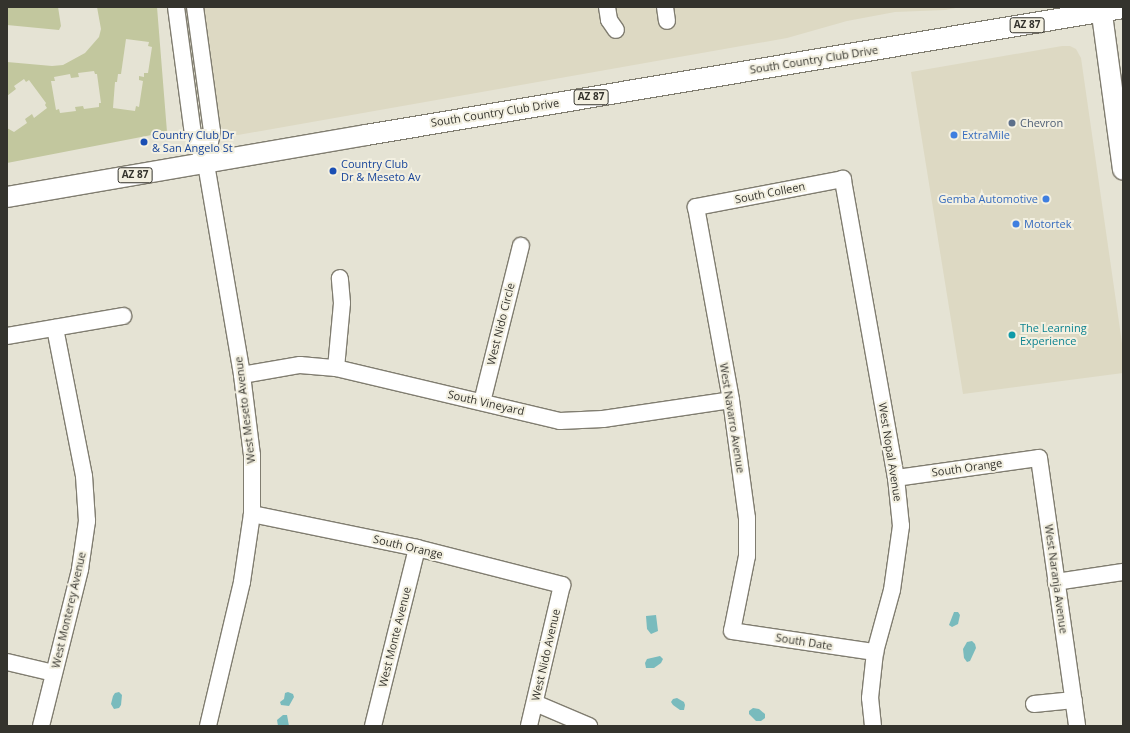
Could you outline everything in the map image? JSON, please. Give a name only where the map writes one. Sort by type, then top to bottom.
[{"type":"main road","name":"AZ 87","points":[[1101,10],[1123,8]]},
{"type":"main road","name":"South Country Club Drive","points":[[7,197],[1101,10]]},
{"type":"main road","points":[[1101,10],[1123,170]]},
{"type":"street","points":[[176,7],[193,134],[206,164]]},
{"type":"street","points":[[195,7],[212,131],[206,164]]},
{"type":"street","points":[[607,7],[609,20],[616,30]]},
{"type":"street","name":"West Meseto Avenue","points":[[206,164],[242,375],[252,455],[252,514],[242,582],[208,726]]},
{"type":"street","name":"South Colleen","points":[[696,207],[844,179]]},
{"type":"street","name":"West Nopal Avenue","points":[[844,179],[896,478],[901,526],[892,590],[875,652],[870,698],[873,726]]},
{"type":"street","name":"West Navarro Avenue","points":[[696,207],[731,400],[747,518],[747,556],[732,631]]},
{"type":"street","name":"West Nido Circle","points":[[482,402],[521,246]]},
{"type":"street","points":[[336,368],[342,303],[340,278]]},
{"type":"street","points":[[7,336],[123,316]]},
{"type":"street","name":"West Monterey Avenue","points":[[41,726],[80,569],[87,521],[84,476],[55,328]]},
{"type":"street","name":"South Vineyard","points":[[242,375],[300,365],[336,368],[560,421],[603,419],[731,400]]},
{"type":"street","name":"South Orange","points":[[896,478],[1039,458]]},
{"type":"street","name":"West Naranja Avenue","points":[[1039,458],[1077,726]]},
{"type":"street","name":"South Orange","points":[[252,514],[417,548],[562,584]]},
{"type":"street","name":"West Monte Avenue","points":[[373,726],[417,548]]},
{"type":"street","points":[[1056,582],[1123,572]]},
{"type":"street","name":"West Nido Avenue","points":[[529,726],[562,584]]},
{"type":"street","name":"South Date","points":[[732,631],[875,652]]},
{"type":"street","points":[[7,662],[54,673]]},
{"type":"street","points":[[1034,704],[1074,700]]},
{"type":"street","points":[[535,703],[589,726]]},
{"type":"shaded area","points":[[203,7],[961,7],[945,10],[895,12],[847,21],[787,38],[238,135],[230,134],[224,131],[220,125]]},
{"type":"shaded area","points":[[1062,46],[1070,46],[1076,49],[1081,58],[1123,350],[1123,373],[963,394],[911,72]]},
{"type":"green space","points":[[7,7],[58,7],[61,26],[59,30],[7,25]]},
{"type":"green space","points":[[97,7],[157,7],[167,132],[7,163],[7,128],[14,132],[27,123],[25,119],[32,114],[34,118],[47,108],[45,105],[46,103],[29,80],[26,82],[24,79],[14,86],[16,89],[7,96],[7,62],[52,66],[63,65],[85,53],[99,37],[101,29]],"holes":[[[126,39],[149,42],[148,46],[152,47],[148,73],[144,73],[144,77],[139,76],[139,80],[143,81],[139,107],[136,106],[135,111],[113,108],[115,82],[117,82],[118,74],[121,74]],[[94,71],[95,74],[97,74],[101,103],[99,103],[99,107],[84,109],[83,106],[75,107],[76,111],[60,113],[59,109],[56,110],[51,81],[55,81],[54,77],[70,74],[71,78],[79,77],[78,73]]]},
{"type":"water","points":[[954,612],[958,612],[960,615],[958,624],[952,627],[949,625]]},
{"type":"water","points":[[656,615],[658,631],[651,634],[647,629],[646,616]]},
{"type":"water","points":[[972,641],[976,648],[970,661],[967,662],[964,658],[963,649],[967,642]]},
{"type":"water","points":[[660,656],[663,659],[661,663],[654,668],[646,668],[645,663],[647,659]]},
{"type":"water","points":[[119,692],[122,695],[121,705],[119,708],[114,709],[111,704],[113,696],[115,693]]},
{"type":"water","points":[[288,692],[293,694],[294,697],[289,706],[281,705],[280,702],[284,699],[285,693]]},
{"type":"water","points":[[677,698],[684,702],[684,710],[680,710],[671,702],[673,699]]},
{"type":"water","points":[[753,708],[759,709],[765,714],[765,718],[761,721],[756,721],[749,714],[749,711]]},
{"type":"water","points":[[283,715],[287,715],[289,726],[278,726],[277,720]]},
{"type":"place","name":"Chevron","points":[[1012,123]]},
{"type":"place","name":"ExtraMile","points":[[954,135]]},
{"type":"place","name":"Country Club Dr & San Angelo St","points":[[144,142]]},
{"type":"place","name":"Country Club Dr & Meseto Av","points":[[333,171]]},
{"type":"place","name":"Gemba Automotive","points":[[1046,199]]},
{"type":"place","name":"Motortek","points":[[1016,224]]},
{"type":"place","name":"The Learning Experience","points":[[1012,335]]}]
